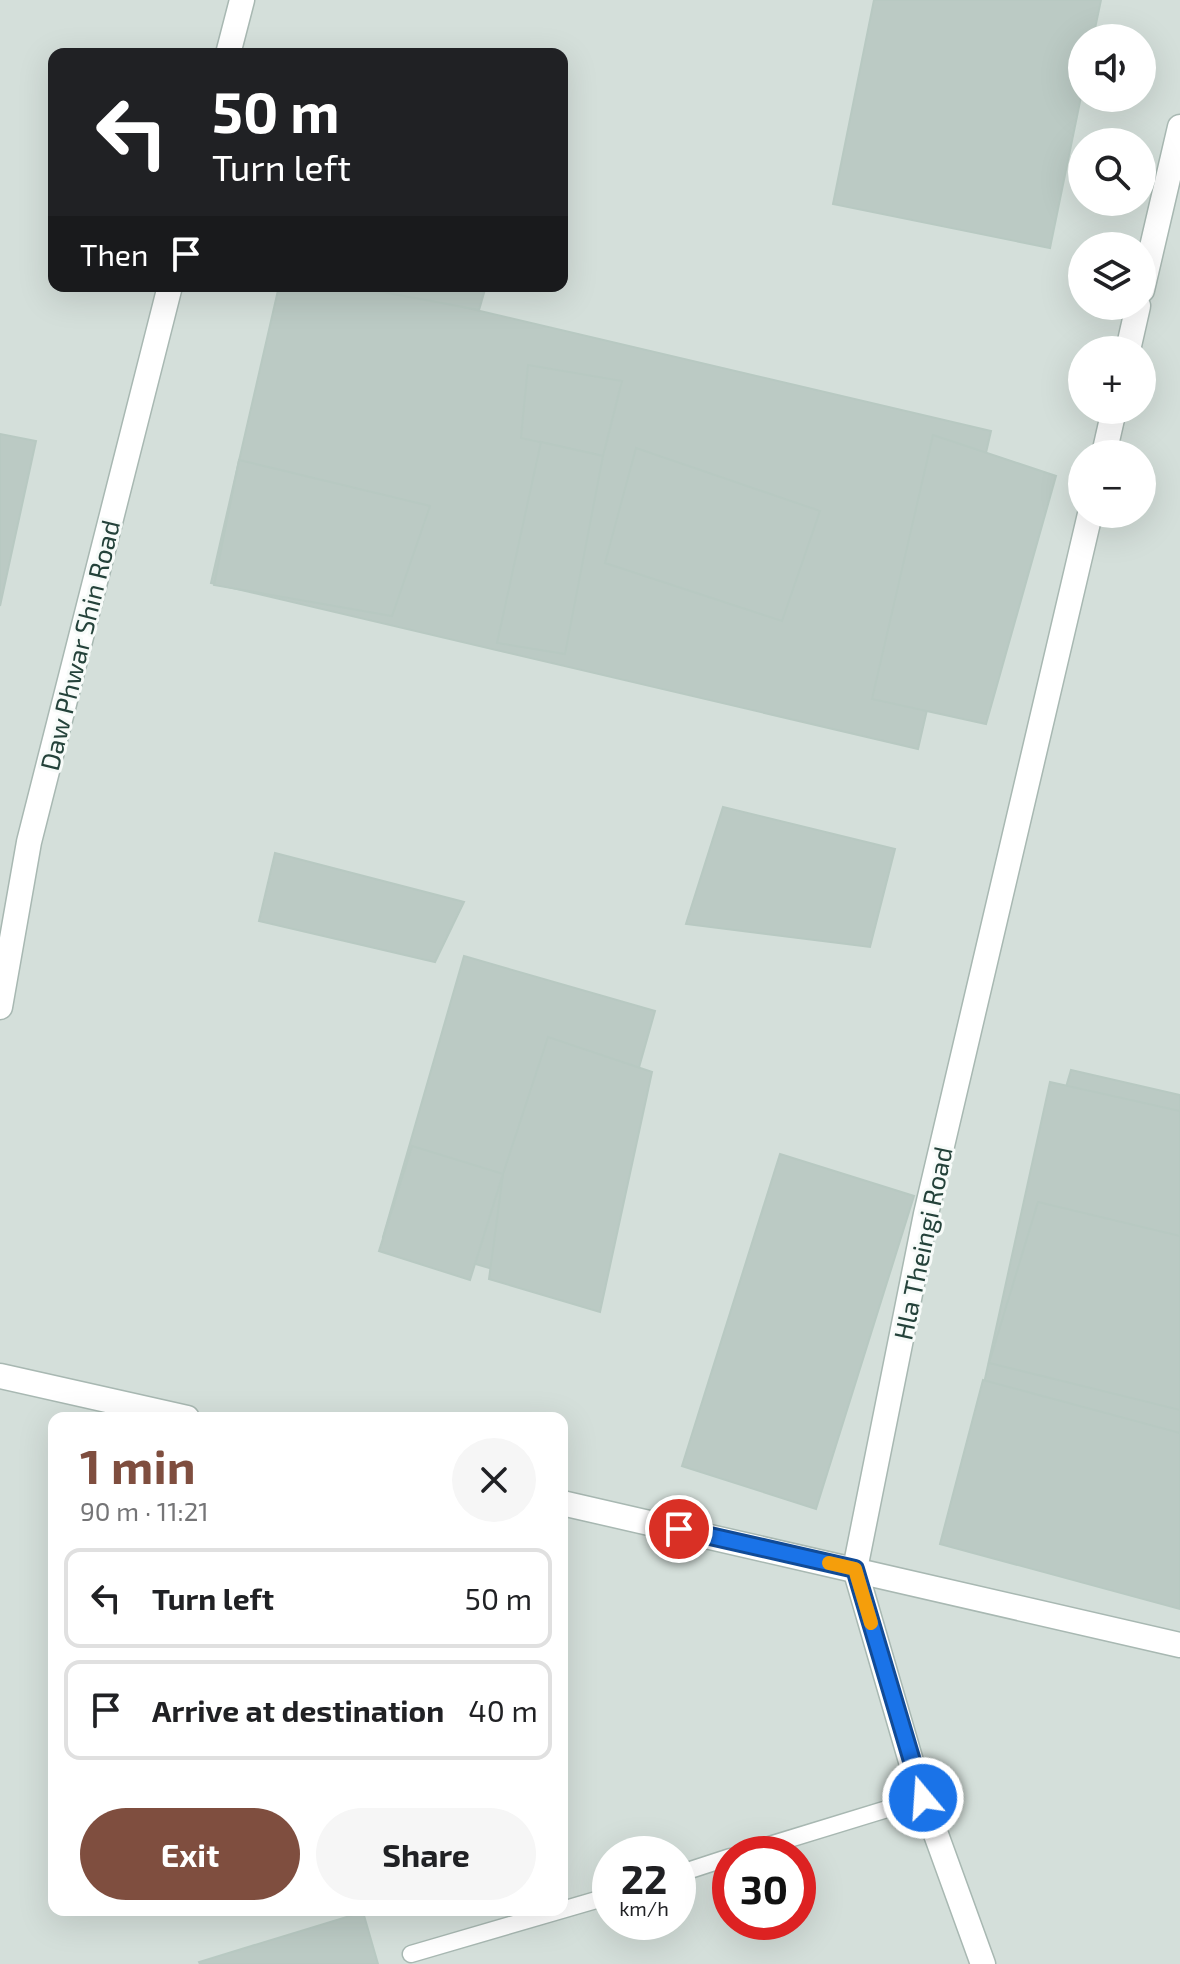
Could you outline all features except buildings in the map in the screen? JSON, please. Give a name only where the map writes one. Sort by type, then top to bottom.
[{"type":"street","points":[[230,48],[242,0]]},
{"type":"street","points":[[1156,232],[1180,127]]},
{"type":"street","name":"Daw Phwar Shin Road","points":[[0,1007],[29,842],[168,292]]},
{"type":"street","name":"Hla Theingi Road","points":[[983,1964],[923,1798],[855,1569],[926,1214],[1087,528]]},
{"type":"street","points":[[0,1376],[160,1412]]},
{"type":"street","points":[[568,1504],[1180,1645]]},
{"type":"lane","points":[[799,1836],[923,1798]]},
{"type":"lane","points":[[568,1908],[592,1901]]},
{"type":"lane","points":[[411,1954],[541,1916]]},
{"type":"shaded area","points":[[0,0],[1180,0],[1180,1964],[0,1964]]},
{"type":"slow traffic","points":[[829,1563],[855,1569],[871,1623]]},
{"type":"route","points":[[679,1529],[855,1569],[923,1798]]}]
